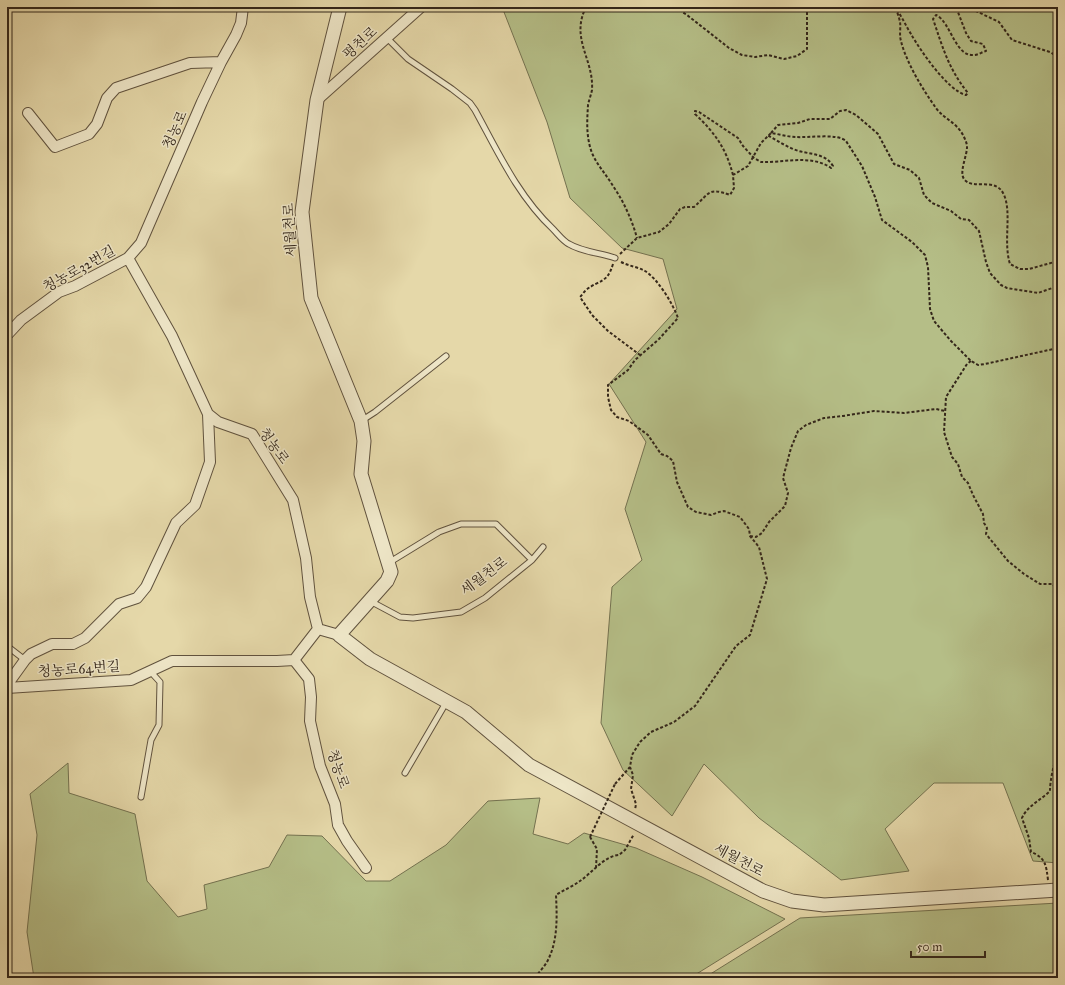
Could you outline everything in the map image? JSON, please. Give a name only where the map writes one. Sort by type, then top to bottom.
[{"type":"street","name":"청농로","points":[[128,258],[141,243],[221,62],[236,35],[241,23],[243,7]]},
{"type":"street","name":"세월천로","points":[[339,635],[387,581],[391,572],[361,474],[364,441],[361,421],[311,298],[302,212],[317,100],[340,7]]},
{"type":"street","name":"평천로","points":[[317,100],[421,7]]},
{"type":"street","points":[[28,113],[55,147],[89,134],[96,124],[107,98],[116,88],[190,63],[221,62]]},
{"type":"street","points":[[7,686],[31,654],[52,644],[73,644],[85,638],[119,604],[137,598],[146,587],[176,523],[195,505],[210,462],[208,414],[172,336],[128,258]]},
{"type":"street","name":"청농로32번길","points":[[7,335],[21,320],[59,292],[75,286],[128,258]]},
{"type":"street","name":"청농로","points":[[208,414],[218,422],[252,434],[293,500],[306,558],[310,597],[318,629]]},
{"type":"street","points":[[294,660],[318,629]]},
{"type":"street","name":"세월천로","points":[[318,629],[339,635],[370,659],[466,712],[529,764],[763,891],[792,901],[824,905],[1054,890]]},
{"type":"street","name":"청농로","points":[[294,660],[309,679],[311,697],[310,721],[320,766],[335,804],[338,825],[346,841],[366,868]]},
{"type":"street","name":"청농로64번길","points":[[7,686],[131,680],[172,661],[277,662],[294,660]]},
{"type":"lane","points":[[387,38],[408,59],[470,103],[504,165],[531,207],[568,244],[615,258]]},
{"type":"lane","points":[[361,421],[375,412],[446,356]]},
{"type":"lane","points":[[389,563],[440,532],[461,524],[496,524],[532,560]]},
{"type":"lane","name":"세월천로","points":[[370,601],[400,617],[413,618],[462,612],[485,598],[532,560],[542,547]]},
{"type":"lane","points":[[7,646],[25,660]]},
{"type":"lane","points":[[141,796],[152,740],[159,725],[160,682],[150,671]]},
{"type":"lane","points":[[405,773],[447,701]]},
{"type":"path","points":[[586,7],[582,14],[579,31],[589,66],[592,89],[588,104],[587,135],[591,152],[614,186],[632,221],[637,238]]},
{"type":"path","points":[[675,7],[729,48],[742,56],[755,57],[768,55],[784,59],[797,56],[807,48],[807,7]]},
{"type":"path","points":[[896,7],[911,35],[942,78],[956,91],[966,96],[968,93],[953,72],[946,58],[933,19],[936,15],[942,18],[954,41],[965,53],[973,56],[986,51],[983,44],[971,41],[966,33],[956,7]]},
{"type":"path","points":[[896,7],[900,22],[900,38],[903,48],[918,79],[926,94],[937,109],[943,116],[951,120],[964,136],[967,145],[962,174],[965,180],[971,184],[986,184],[999,188],[1004,194],[1007,204],[1007,255],[1010,264],[1020,269],[1029,269],[1058,262]]},
{"type":"path","points":[[972,7],[976,12],[999,22],[1012,40],[1050,52],[1058,58]]},
{"type":"path","points":[[1055,7],[1058,10]]},
{"type":"path","points":[[733,175],[745,169],[754,158],[761,142],[778,125],[798,123],[810,119],[830,119],[840,111],[846,110],[856,115],[878,134],[894,164],[910,170],[919,178],[924,195],[932,203],[951,211],[961,219],[969,220],[979,231],[990,273],[1002,285],[1007,288],[1038,293],[1058,286]]},
{"type":"path","points":[[640,355],[608,331],[592,315],[580,297],[586,290],[604,281],[611,272],[615,258],[637,238],[658,232],[669,224],[680,209],[685,207],[694,207],[709,192],[718,190],[730,195],[734,188],[733,175],[724,149],[718,138],[695,114],[695,111],[699,112],[738,138],[754,158],[761,162],[815,160],[824,163],[831,168],[833,166],[824,157],[792,149],[767,135]]},
{"type":"path","points":[[771,133],[797,137],[836,137],[846,141],[862,166],[875,197],[882,220],[925,255],[928,267],[930,309],[934,321],[971,361],[978,365],[985,364],[1058,348]]},
{"type":"path","points":[[535,978],[548,960],[555,940],[557,919],[556,895],[580,882],[604,861],[612,856],[619,855],[625,850],[636,822],[636,804],[631,789],[633,775],[630,767],[632,755],[640,742],[652,732],[674,722],[695,706],[736,646],[750,635],[767,579],[760,547],[750,536],[749,529],[740,517],[724,511],[711,515],[696,512],[688,507],[677,482],[673,461],[667,456],[661,454],[648,435],[629,422],[617,417],[611,410],[608,397],[608,385],[628,370],[635,360],[660,339],[678,318],[676,311],[653,278],[644,270],[628,266],[615,258]]},
{"type":"path","points":[[971,361],[967,364],[946,397],[944,432],[948,448],[952,457],[958,464],[962,477],[968,483],[983,514],[984,523],[987,528],[986,534],[1008,561],[1040,584],[1052,584],[1057,587],[1054,594],[1058,601]]},
{"type":"path","points":[[750,536],[756,537],[762,533],[769,522],[785,506],[788,493],[783,478],[791,448],[798,431],[806,425],[824,418],[874,411],[904,413],[936,409],[945,411]]},
{"type":"path","points":[[1054,890],[1047,869],[1040,856],[1031,852],[1029,838],[1022,818],[1025,810],[1042,799],[1050,791],[1050,782],[1058,752]]},
{"type":"path","points":[[596,869],[597,849],[590,837],[615,784],[630,767]]},
{"type":"green space","points":[[502,7],[1058,7],[1058,863],[1033,861],[1003,783],[934,783],[885,829],[909,871],[841,880],[759,818],[704,764],[672,816],[623,770],[601,723],[612,587],[642,560],[625,509],[646,442],[609,384],[677,309],[663,259],[622,248],[570,198],[547,122]]},
{"type":"green space","points":[[68,763],[69,793],[135,814],[147,881],[178,917],[207,909],[204,885],[269,867],[287,835],[322,836],[366,881],[390,881],[446,845],[488,801],[540,798],[533,834],[568,844],[584,833],[636,848],[702,877],[785,919],[690,978],[34,978],[27,932],[37,835],[30,794]]},
{"type":"green space","points":[[1058,903],[1058,978],[704,978],[800,918]]}]
